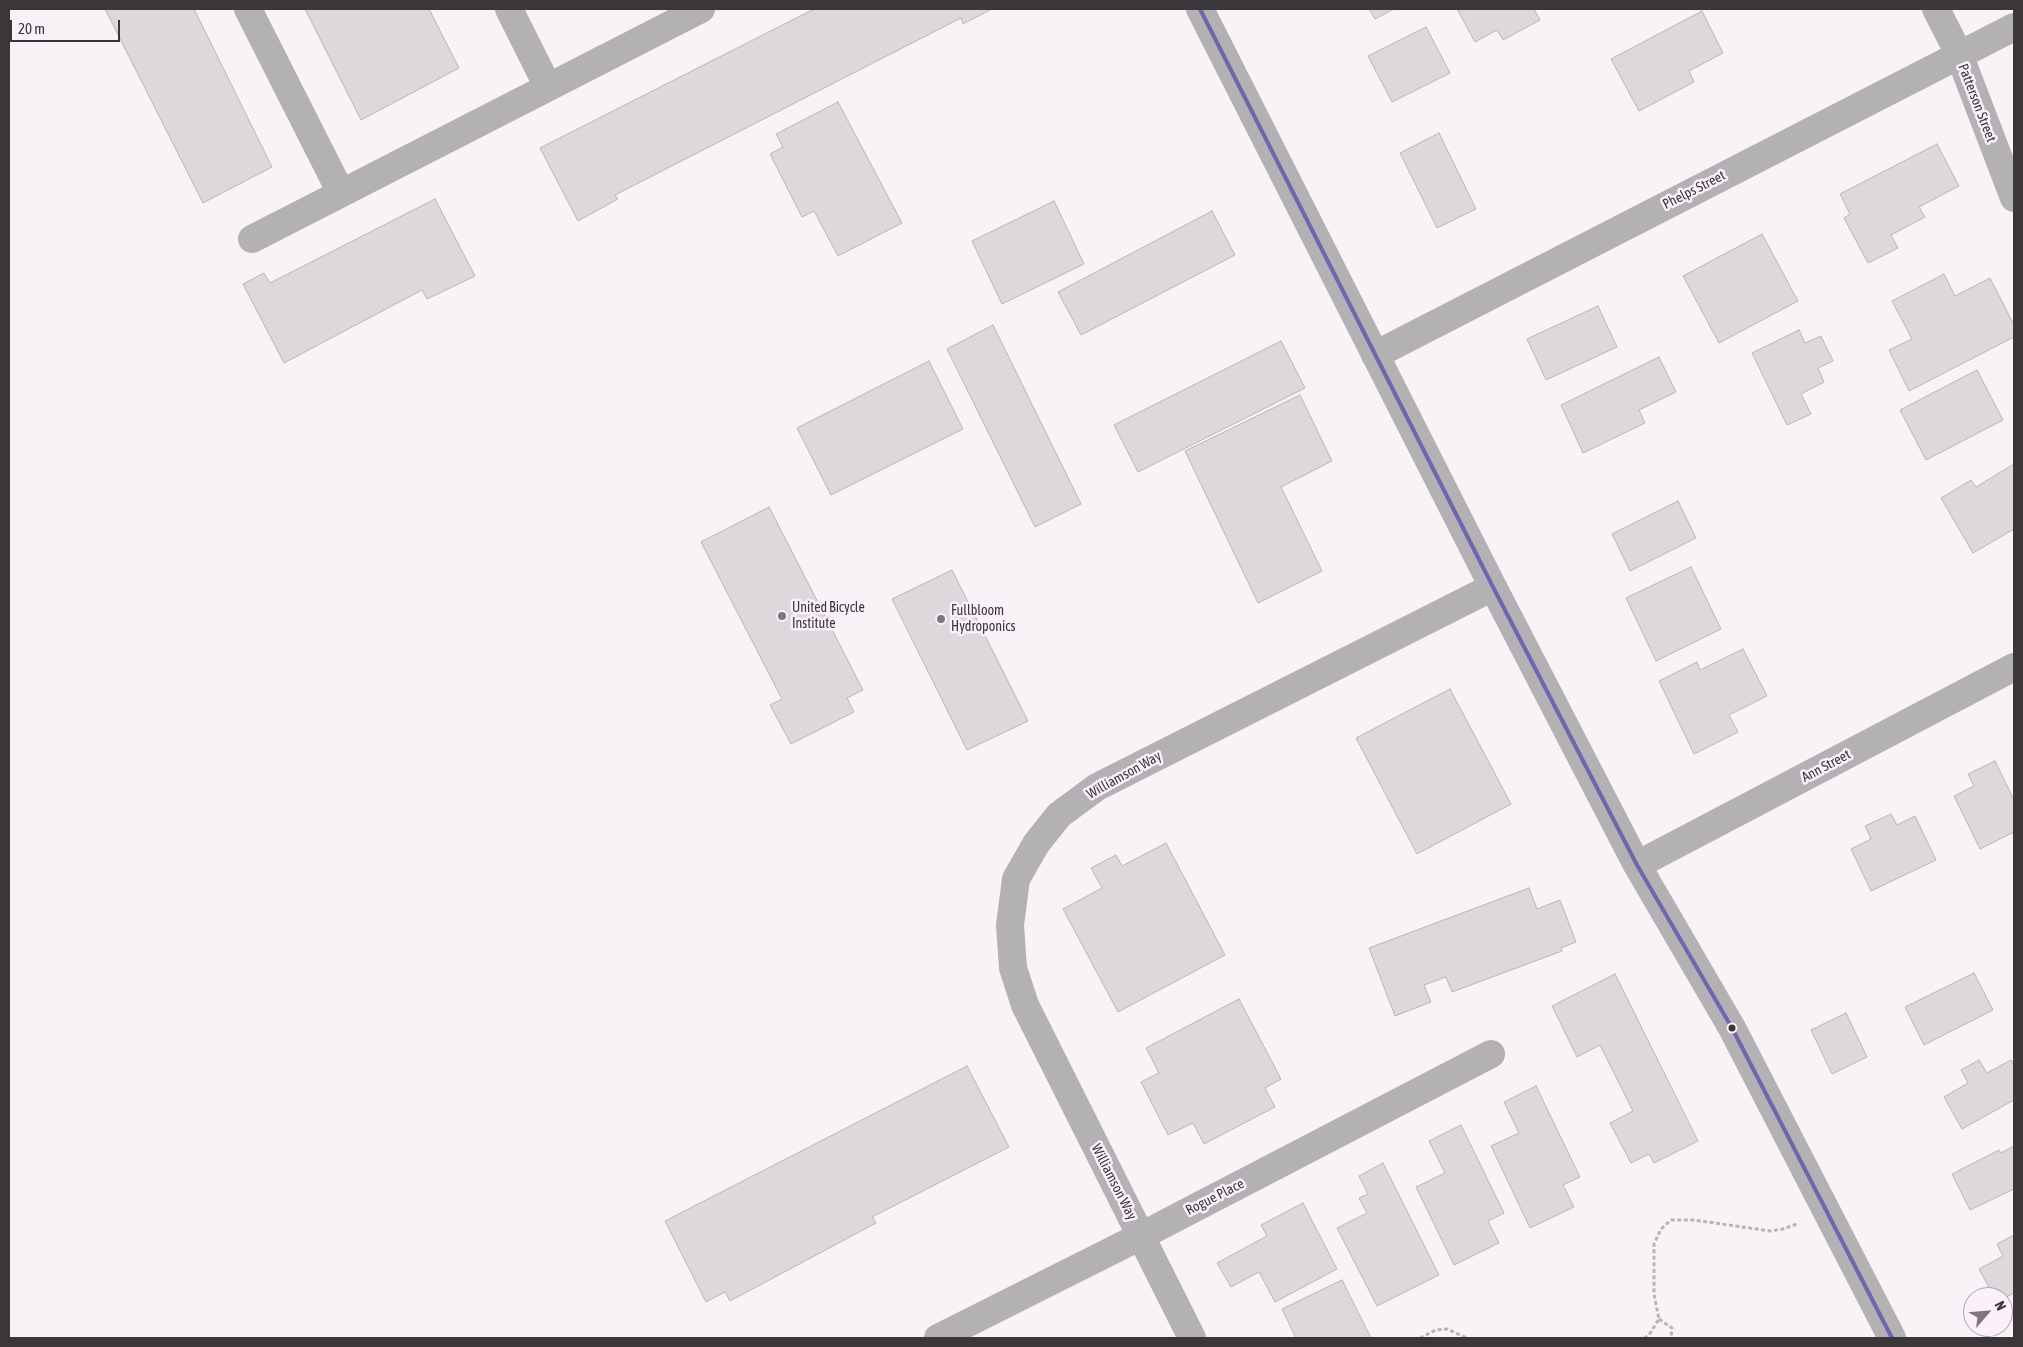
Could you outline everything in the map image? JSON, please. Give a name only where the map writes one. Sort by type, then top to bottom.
[{"type":"street","points":[[248,9],[341,193]]},
{"type":"street","points":[[509,9],[548,87]]},
{"type":"street","points":[[252,239],[701,9]]},
{"type":"street","points":[[1200,9],[1493,588],[1637,865],[1727,1019],[1892,1338]]},
{"type":"street","name":"Patterson Street","points":[[1936,9],[1959,54],[2014,198]]},
{"type":"street","name":"Phelps Street","points":[[1375,355],[2014,27]]},
{"type":"street","name":"Williamson Way","points":[[1192,1338],[1025,1005],[1014,968],[1010,925],[1016,879],[1036,844],[1059,815],[1097,786],[1493,588]]},
{"type":"street","name":"Ann Street","points":[[1637,865],[2014,667]]},
{"type":"street","name":"Rogue Place","points":[[938,1338],[1141,1236],[1491,1054]]},
{"type":"path","points":[[1671,1338],[1672,1328],[1659,1318],[1654,1294],[1654,1244],[1661,1229],[1671,1220],[1694,1220],[1770,1231],[1783,1229],[1828,1212]]},
{"type":"path","points":[[1644,1338],[1649,1335],[1659,1318]]},
{"type":"path","points":[[1420,1338],[1436,1330],[1447,1329],[1467,1338]]},
{"type":"building","points":[[105,9],[194,9],[272,167],[203,203]]},
{"type":"building","points":[[305,9],[429,9],[459,68],[361,120]]},
{"type":"building","points":[[814,9],[992,9],[963,24],[961,18],[615,195],[618,199],[578,221],[540,148]]},
{"type":"building","points":[[1369,9],[1394,9],[1375,19]]},
{"type":"building","points":[[1457,9],[1534,9],[1540,20],[1503,40],[1497,30],[1475,42]]},
{"type":"building","points":[[1702,11],[1723,53],[1689,71],[1694,82],[1639,111],[1611,59]]},
{"type":"building","points":[[1426,27],[1450,73],[1392,102],[1368,56]]},
{"type":"building","points":[[838,102],[902,223],[838,256],[814,211],[802,217],[770,154],[783,147],[776,134]]},
{"type":"building","points":[[1439,133],[1476,209],[1437,228],[1400,153]]},
{"type":"building","points":[[1937,144],[1959,186],[1919,207],[1925,217],[1891,235],[1898,248],[1868,263],[1844,218],[1850,214],[1840,194]]},
{"type":"building","points":[[435,199],[475,276],[427,299],[422,290],[284,363],[243,284],[264,273],[270,283]]},
{"type":"building","points":[[1054,201],[1084,264],[1002,304],[972,241]]},
{"type":"building","points":[[1212,211],[1235,255],[1081,335],[1058,292]]},
{"type":"building","points":[[1762,234],[1798,301],[1719,343],[1683,276]]},
{"type":"building","points":[[1944,274],[1955,296],[1990,278],[2014,325],[2014,337],[1909,391],[1889,350],[1912,339],[1892,301]]},
{"type":"building","points":[[1598,306],[1617,347],[1546,380],[1527,339]]},
{"type":"building","points":[[993,325],[1081,504],[1035,527],[947,349]]},
{"type":"building","points":[[1799,330],[1805,343],[1821,336],[1833,361],[1818,368],[1824,382],[1801,394],[1811,414],[1787,425],[1752,353]]},
{"type":"building","points":[[1281,341],[1305,388],[1138,472],[1114,425]]},
{"type":"building","points":[[1659,357],[1676,392],[1639,410],[1645,423],[1583,453],[1561,405]]},
{"type":"building","points":[[929,361],[963,429],[831,495],[797,428]]},
{"type":"building","points":[[1977,370],[2003,420],[1926,460],[1900,410]]},
{"type":"building","points":[[1300,395],[1332,461],[1281,487],[1322,571],[1258,603],[1185,451]]},
{"type":"building","points":[[2014,464],[2014,529],[1973,553],[1941,498],[1971,480],[1976,487]]},
{"type":"building","points":[[1678,501],[1696,538],[1630,571],[1612,534]]},
{"type":"building","name":"United Bicycle Institute","points":[[769,507],[863,690],[847,698],[854,712],[791,744],[770,705],[782,699],[701,542]]},
{"type":"building","points":[[1691,567],[1721,629],[1656,661],[1626,598]]},
{"type":"building","points":[[952,570],[1028,721],[967,750],[892,599]]},
{"type":"building","points":[[1743,649],[1767,696],[1729,715],[1738,732],[1694,754],[1659,681],[1697,662],[1700,670]]},
{"type":"building","points":[[1450,689],[1511,804],[1417,854],[1356,738]]},
{"type":"building","points":[[1995,761],[2014,800],[2014,832],[1980,849],[1954,796],[1974,786],[1968,774]]},
{"type":"building","points":[[1891,814],[1897,825],[1915,816],[1936,860],[1871,891],[1851,849],[1871,839],[1865,826]]},
{"type":"building","points":[[1166,843],[1225,955],[1118,1012],[1063,909],[1102,888],[1091,868],[1116,855],[1122,866]]},
{"type":"building","points":[[1529,888],[1537,909],[1560,900],[1576,942],[1561,948],[1562,951],[1452,992],[1446,977],[1424,985],[1431,1002],[1395,1016],[1369,948]]},
{"type":"building","points":[[1974,973],[1993,1010],[1924,1045],[1905,1007]]},
{"type":"building","points":[[1615,974],[1698,1141],[1654,1163],[1649,1154],[1631,1163],[1610,1123],[1633,1111],[1600,1045],[1577,1057],[1552,1006]]},
{"type":"building","points":[[1239,999],[1281,1079],[1265,1088],[1275,1107],[1204,1144],[1193,1123],[1168,1135],[1141,1082],[1159,1073],[1146,1048]]},
{"type":"building","points":[[1846,1013],[1867,1057],[1832,1074],[1811,1030]]},
{"type":"building","points":[[1979,1060],[1987,1073],[2011,1060],[2014,1066],[2014,1100],[1962,1129],[1944,1097],[1968,1083],[1961,1070]]},
{"type":"building","points":[[967,1066],[1009,1147],[872,1217],[876,1223],[730,1301],[725,1292],[706,1302],[665,1221]]},
{"type":"building","points":[[1536,1086],[1580,1177],[1563,1185],[1574,1207],[1530,1228],[1491,1146],[1519,1133],[1504,1102]]},
{"type":"building","points":[[1461,1125],[1504,1213],[1488,1221],[1499,1243],[1454,1265],[1416,1187],[1445,1173],[1429,1141]]},
{"type":"building","points":[[2014,1146],[2014,1189],[1970,1210],[1952,1174],[1999,1150],[2001,1153]]},
{"type":"building","points":[[1383,1163],[1439,1275],[1377,1306],[1337,1228],[1367,1213],[1359,1198],[1368,1194],[1359,1176]]},
{"type":"building","points":[[1303,1203],[1337,1269],[1275,1302],[1259,1272],[1231,1287],[1217,1263],[1267,1236],[1261,1225]]},
{"type":"building","points":[[2014,1235],[2013,1294],[2013,1287],[1989,1287],[1979,1269],[2003,1256],[1997,1244]]},
{"type":"building","points":[[1342,1280],[1371,1338],[1296,1338],[1282,1309]]},
{"type":"transit line","points":[[1200,9],[1493,587],[1637,865],[1732,1028],[1892,1338]]},
{"type":"place","name":"United Bicycle Institute","points":[[782,616]]},
{"type":"place","name":"Fullbloom Hydroponics","points":[[941,619]]}]
